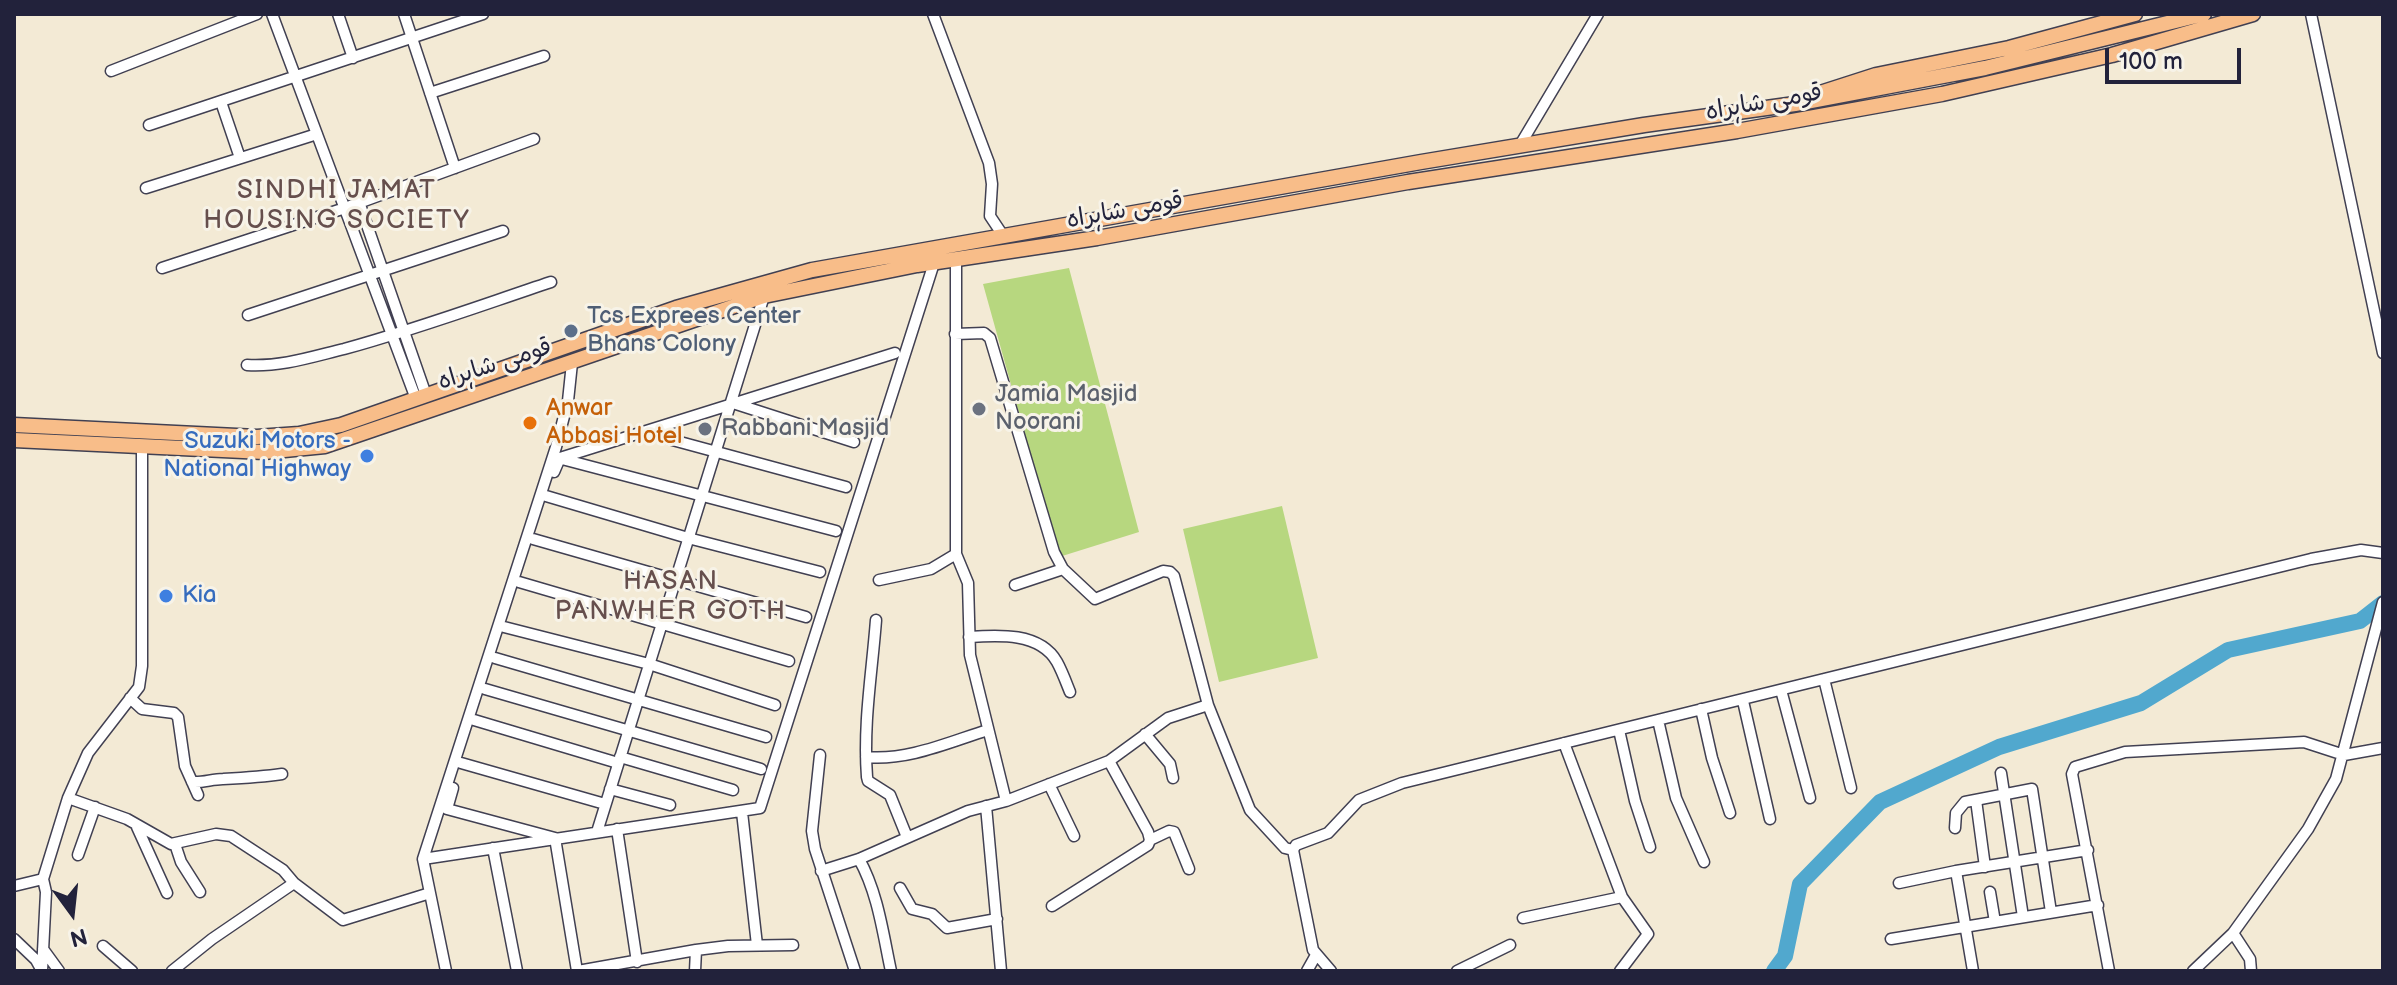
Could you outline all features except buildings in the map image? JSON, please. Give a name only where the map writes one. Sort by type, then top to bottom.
[{"type":"highway","points":[[1795,104],[1835,86],[2009,48],[2135,14]]},
{"type":"highway","name":"قومی شاہراہ","points":[[14,425],[257,437],[299,434],[341,425],[676,308],[812,270],[1520,145],[1795,104],[2039,56],[2204,14]]},
{"type":"highway","name":"قومی شاہراہ","points":[[14,440],[264,452],[325,446],[764,296],[956,259],[1050,246],[1408,182],[1737,131],[1942,94],[2112,55],[2253,14]]},
{"type":"street","points":[[111,71],[257,14]]},
{"type":"street","points":[[272,14],[392,336],[421,397]]},
{"type":"street","points":[[338,14],[353,58]]},
{"type":"street","points":[[404,14],[455,168]]},
{"type":"street","points":[[149,125],[412,39],[466,17],[483,14]]},
{"type":"street","points":[[933,14],[989,163],[992,184],[990,216],[1004,237]]},
{"type":"street","points":[[1520,145],[1598,14]]},
{"type":"street","points":[[2311,14],[2383,353]]},
{"type":"street","points":[[430,93],[544,56]]},
{"type":"street","points":[[221,102],[240,158]]},
{"type":"street","points":[[146,188],[317,134]]},
{"type":"street","points":[[162,268],[345,208],[534,139]]},
{"type":"street","points":[[359,202],[404,331],[421,397]]},
{"type":"street","points":[[248,315],[503,231]]},
{"type":"street","points":[[956,259],[956,554],[968,583],[970,655],[1006,801]]},
{"type":"street","points":[[423,859],[757,810],[762,805],[934,263]]},
{"type":"street","points":[[247,365],[297,362],[392,336],[551,282]]},
{"type":"street","points":[[597,832],[764,296]]},
{"type":"street","points":[[955,334],[984,333],[990,338],[1054,552],[1063,569],[1095,599],[1163,571],[1170,572],[1178,589],[1208,705],[1250,810],[1285,848],[1293,850]]},
{"type":"street","points":[[560,458],[895,353]]},
{"type":"street","points":[[446,971],[423,859],[556,447],[568,401],[572,363]]},
{"type":"street","points":[[731,403],[854,442]]},
{"type":"street","points":[[641,431],[846,487]]},
{"type":"street","points":[[41,970],[46,892],[43,879],[68,798],[88,753],[139,687],[142,666],[142,446]]},
{"type":"street","points":[[560,458],[836,531]]},
{"type":"street","points":[[555,838],[447,809],[560,458]]},
{"type":"street","points":[[546,496],[688,538],[820,572]]},
{"type":"street","points":[[533,539],[806,617]]},
{"type":"street","points":[[1331,971],[1316,955],[1293,850],[1296,845],[1328,833],[1359,800],[1376,792],[1402,783],[2311,559],[2361,550],[2383,553]]},
{"type":"street","points":[[879,580],[931,569],[956,554]]},
{"type":"street","points":[[1015,585],[1063,569]]},
{"type":"street","points":[[519,582],[789,661]]},
{"type":"street","points":[[2193,971],[2233,933],[2308,829],[2336,779],[2383,602]]},
{"type":"street","points":[[876,620],[872,674],[867,689],[868,781],[890,795],[907,837]]},
{"type":"street","points":[[504,627],[649,664],[775,705]]},
{"type":"street","points":[[969,637],[1005,635],[1030,640],[1056,659],[1070,692]]},
{"type":"street","points":[[495,658],[766,737]]},
{"type":"street","points":[[1824,679],[1851,788]]},
{"type":"street","points":[[485,689],[761,769]]},
{"type":"street","points":[[1781,690],[1810,798]]},
{"type":"street","points":[[130,698],[142,709],[174,713],[178,717],[185,766],[198,795]]},
{"type":"street","points":[[1743,701],[1770,819]]},
{"type":"street","points":[[821,871],[859,859],[968,811],[1006,801],[1109,761],[1168,718],[1208,705]]},
{"type":"street","points":[[1701,709],[1712,758],[1730,813]]},
{"type":"street","points":[[474,720],[733,790]]},
{"type":"street","points":[[1658,720],[1676,798],[1704,862]]},
{"type":"street","points":[[866,757],[913,753],[988,730]]},
{"type":"street","points":[[1619,730],[1635,801],[1650,847]]},
{"type":"street","points":[[1145,734],[1170,764],[1173,778]]},
{"type":"street","points":[[2109,971],[2072,772],[2077,766],[2125,752],[2304,742],[2344,755],[2383,748]]},
{"type":"street","points":[[1564,743],[1622,897],[1648,934],[1620,971]]},
{"type":"street","points":[[820,755],[812,831],[851,970]]},
{"type":"street","points":[[1109,761],[1150,840]]},
{"type":"street","points":[[461,763],[605,804]]},
{"type":"street","points":[[2001,773],[2023,917]]},
{"type":"street","points":[[192,782],[242,780],[282,774]]},
{"type":"street","points":[[1049,784],[1074,836]]},
{"type":"street","points":[[610,789],[670,805]]},
{"type":"street","points":[[1955,828],[1959,806],[1965,802],[2032,789],[2051,912]]},
{"type":"street","points":[[68,798],[136,825],[165,842],[175,844],[216,834],[231,836],[283,870],[294,883],[343,920],[430,893]]},
{"type":"street","points":[[1976,800],[1985,867]]},
{"type":"street","points":[[986,806],[1001,971]]},
{"type":"street","points":[[78,855],[95,807]]},
{"type":"street","points":[[742,812],[757,945]]},
{"type":"street","points":[[136,825],[167,893]]},
{"type":"street","points":[[617,829],[637,962]]},
{"type":"street","points":[[1052,906],[1148,845],[1150,840],[1169,831],[1174,832],[1189,869]]},
{"type":"street","points":[[555,838],[577,971],[615,968],[696,950],[793,945]]},
{"type":"street","points":[[175,844],[181,862],[200,892]]},
{"type":"street","points":[[493,848],[517,971]]},
{"type":"street","points":[[1899,883],[2088,850]]},
{"type":"street","points":[[859,859],[867,873],[891,971]]},
{"type":"street","points":[[1956,871],[1973,971]]},
{"type":"street","points":[[14,886],[43,879]]},
{"type":"street","points":[[172,971],[212,939],[294,883]]},
{"type":"street","points":[[900,888],[912,909],[932,914],[947,928],[997,919]]},
{"type":"street","points":[[1990,892],[1995,922]]},
{"type":"street","points":[[1523,918],[1622,897]]},
{"type":"street","points":[[1891,939],[2098,905]]},
{"type":"street","points":[[2233,933],[2250,959],[2251,971]]},
{"type":"street","points":[[14,939],[41,970]]},
{"type":"street","points":[[1457,971],[1510,945]]},
{"type":"street","points":[[103,946],[132,971]]},
{"type":"street","points":[[43,949],[59,971]]},
{"type":"street","points":[[695,971],[696,950]]},
{"type":"street","points":[[1307,971],[1316,955]]},
{"type":"green space","points":[[1069,268],[1139,532],[1059,557],[983,284]]},
{"type":"green space","points":[[1282,506],[1318,658],[1219,682],[1183,529]]},
{"type":"waterway","points":[[1774,971],[1785,956],[1800,884],[1880,802],[1999,747],[2141,703],[2228,650],[2360,621],[2383,603]]},
{"type":"place","name":"Tcs Exprees Center Bhans Colony","points":[[571,331]]},
{"type":"place","name":"Jamia Masjid Noorani","points":[[979,409]]},
{"type":"place","name":"Anwar Abbasi Hotel","points":[[530,423]]},
{"type":"place","name":"Rabbani Masjid","points":[[705,429]]},
{"type":"place","name":"Suzuki Motors - National Highway","points":[[367,456]]},
{"type":"place","name":"Kia","points":[[166,596]]},
{"type":"district","name":"SINDHI JAMAT HOUSING SOCIETY","points":[[337,206]]},
{"type":"district","name":"HASAN PANWHER GOTH","points":[[671,597]]}]
